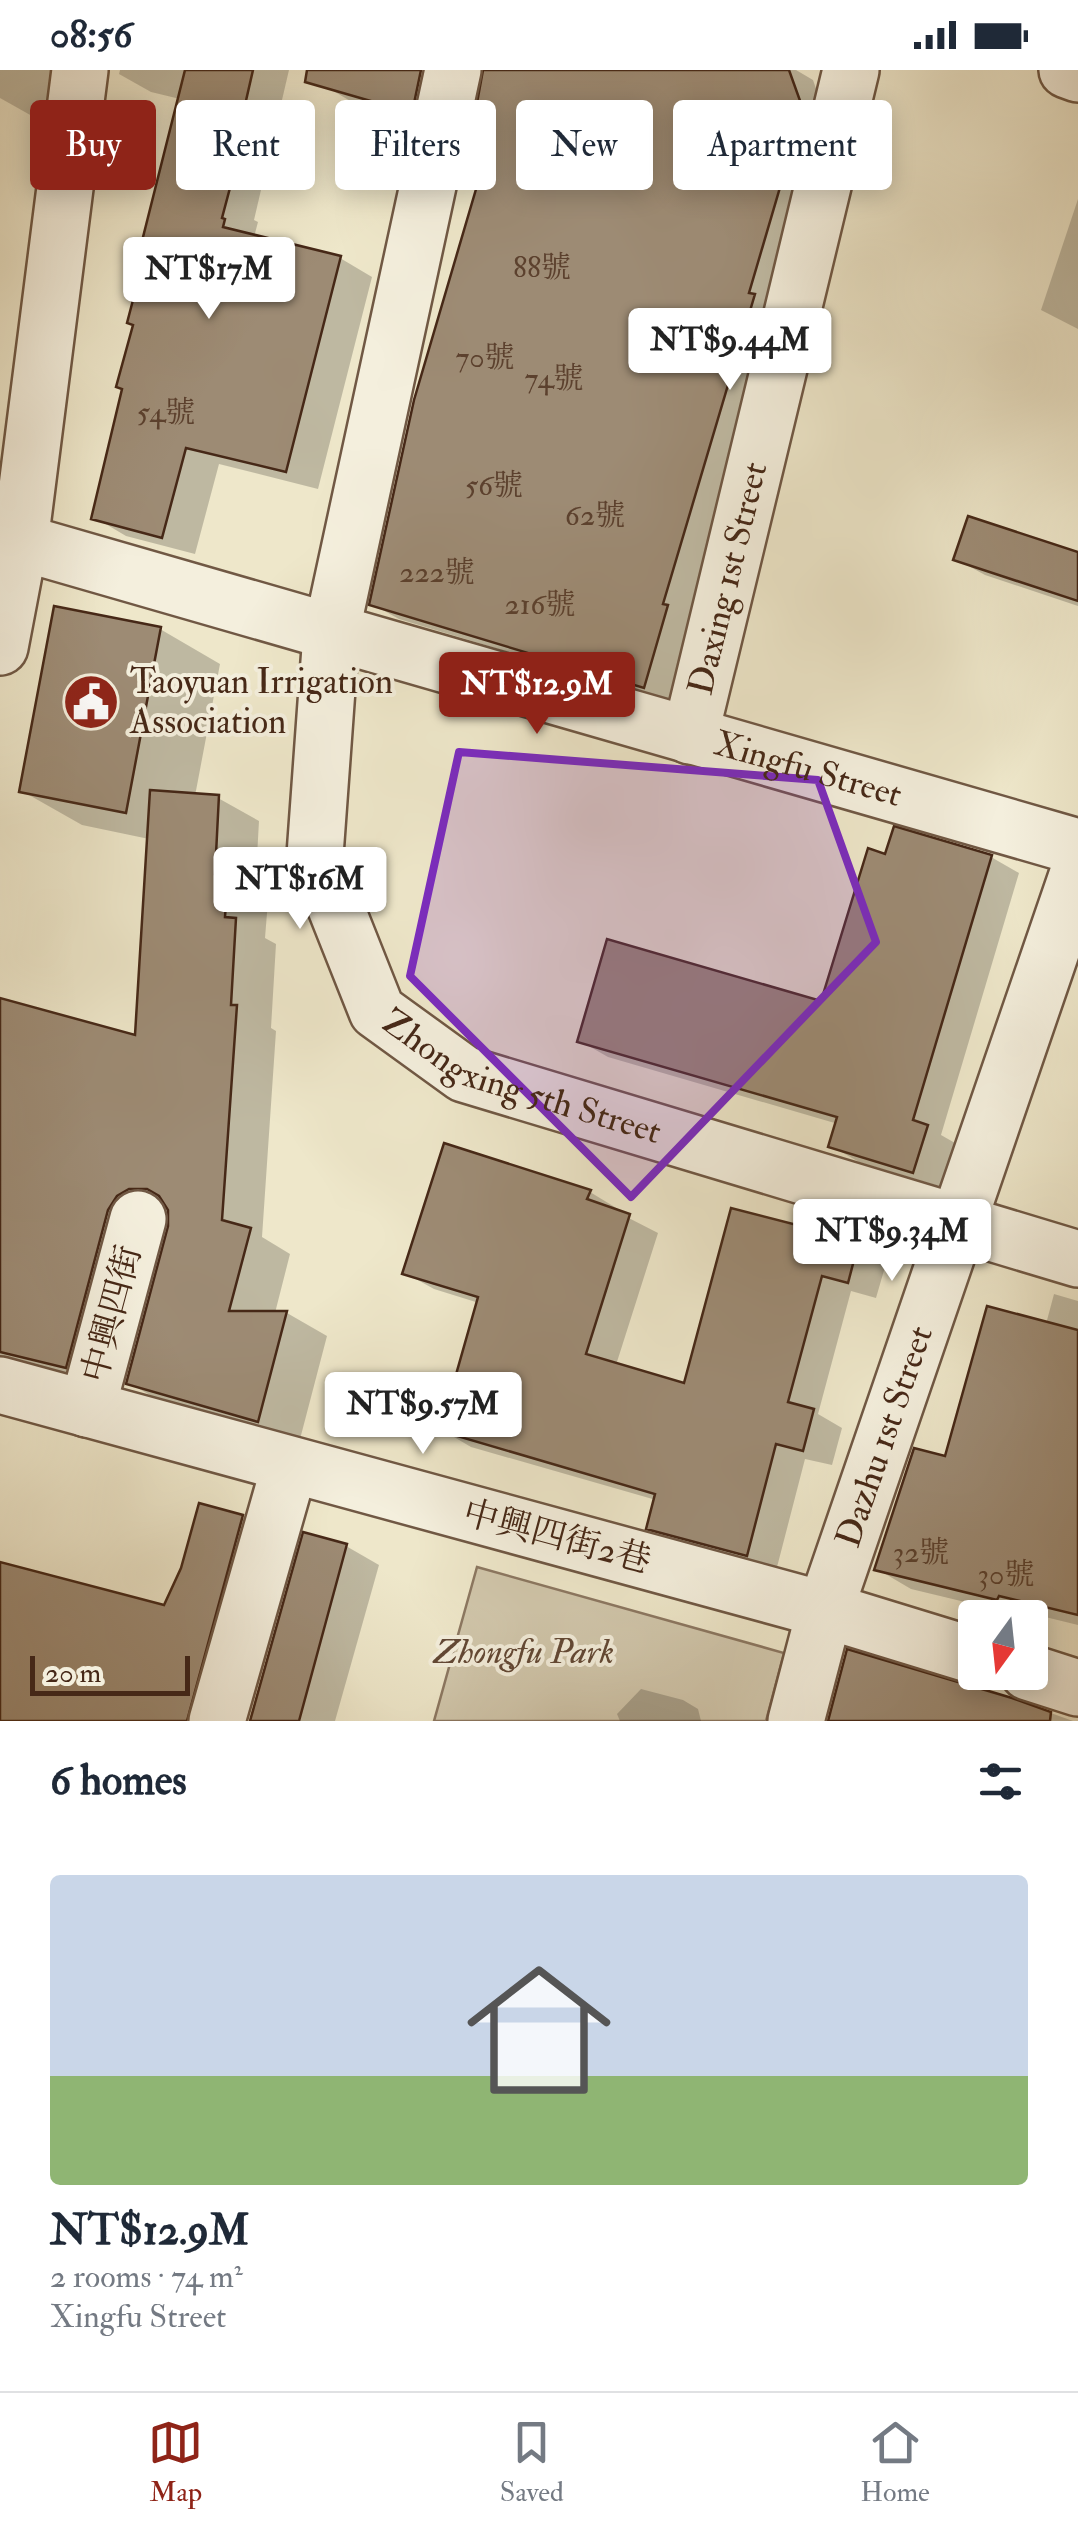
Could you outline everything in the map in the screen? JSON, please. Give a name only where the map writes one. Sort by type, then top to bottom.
[{"type":"street","points":[[0,647],[20,542],[80,70]]},
{"type":"street","name":"Zhongxing 5th Street","points":[[453,70],[331,634],[316,855],[377,1011],[464,1074],[1078,1258]]},
{"type":"street","name":"Daxing 1st Street","points":[[690,736],[852,70]]},
{"type":"street","points":[[1067,70],[1078,74]]},
{"type":"street","name":"Xingfu Street","points":[[20,542],[1078,848]]},
{"type":"street","name":"Dazhu 1st Street","points":[[796,1721],[824,1610],[1078,873]]},
{"type":"street","name":"中興四街","points":[[86,1409],[138,1219]]},
{"type":"street","name":"中興四街2巷","points":[[0,1385],[824,1610],[958,1651]]},
{"type":"street","points":[[217,1721],[290,1465]]},
{"type":"street","points":[[1048,1678],[1078,1688]]},
{"type":"highlighted area","points":[[459,752],[818,780],[876,942],[631,1197],[410,976]]},
{"type":"green space","name":"Zhongfu Park","points":[[477,1567],[784,1653],[766,1721],[434,1721]]},
{"type":"building","points":[[185,70],[253,70],[246,100],[177,100]]},
{"type":"building","points":[[307,70],[421,70],[415,100],[367,100],[305,82]]},
{"type":"building","points":[[483,70],[789,70],[800,100],[673,100],[673,190],[779,190],[749,293],[755,294],[663,604],[668,605],[644,688],[369,605],[414,400],[476,190],[496,190],[496,100],[478,100]]},
{"type":"building","points":[[176,106],[176,190],[229,190],[223,227],[341,256],[286,472],[186,448],[162,538],[91,519],[122,389],[116,387],[133,325],[127,323],[144,258],[138,257]]},
{"type":"building","points":[[968,516],[1078,552],[1078,601],[953,560]]},
{"type":"building","name":"Taoyuan Irrigation Association","points":[[54,606],[161,627],[126,813],[19,792]]},
{"type":"building","points":[[150,790],[219,795],[215,874],[228,875],[225,917],[236,918],[231,1005],[237,1005],[222,1220],[251,1228],[229,1311],[287,1311],[258,1422],[126,1384],[168,1226],[168,1210],[159,1196],[147,1189],[129,1189],[117,1196],[108,1210],[66,1368],[0,1352],[0,998],[135,1035]]},
{"type":"building","points":[[894,826],[992,855],[913,1120],[928,1125],[913,1173],[828,1147],[837,1117],[577,1042],[607,939],[821,1001],[868,848],[885,854]]},
{"type":"building","points":[[444,1143],[591,1190],[587,1199],[630,1214],[586,1354],[684,1383],[731,1208],[859,1241],[848,1283],[822,1276],[788,1402],[814,1409],[803,1451],[776,1444],[747,1556],[646,1529],[655,1494],[440,1431],[478,1297],[402,1274]]},
{"type":"building","points":[[987,1306],[1078,1330],[1078,1615],[1048,1608],[1048,1600],[999,1596],[997,1600],[874,1570],[914,1448],[945,1456]]},
{"type":"building","points":[[199,1503],[243,1515],[187,1721],[0,1721],[0,1562],[164,1605],[181,1568]]},
{"type":"building","points":[[303,1532],[347,1544],[299,1721],[250,1721]]},
{"type":"building","points":[[847,1649],[958,1682],[958,1690],[985,1690],[1051,1712],[1050,1721],[828,1721]]},
{"type":"place","name":"Taoyuan Irrigation Association","points":[[91,702]]}]
